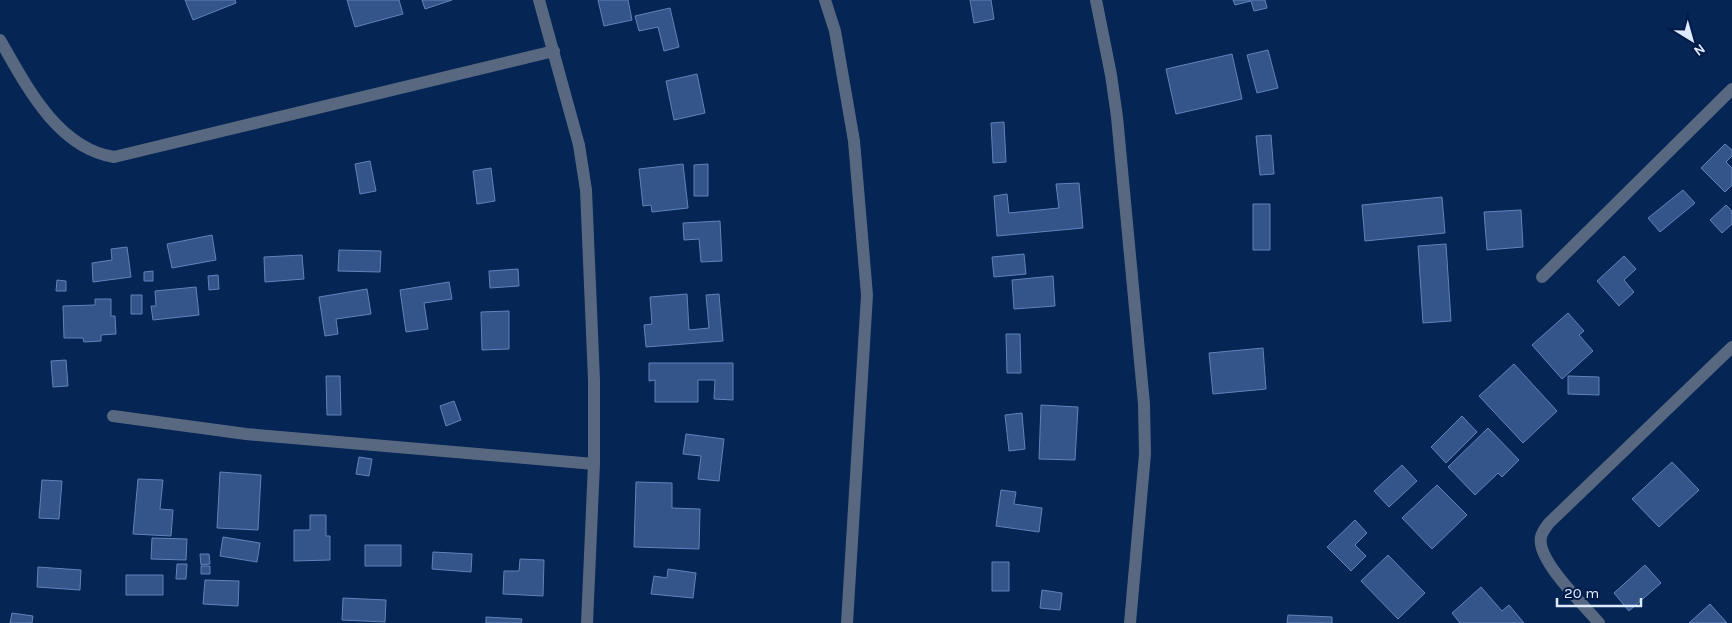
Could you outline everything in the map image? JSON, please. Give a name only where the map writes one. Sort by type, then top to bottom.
[{"type":"street","points":[[539,0],[579,145],[586,190],[594,380],[594,464],[587,623]]},
{"type":"street","points":[[825,0],[835,31],[854,141],[866,295],[847,623]]},
{"type":"street","points":[[1096,0],[1111,74],[1117,117],[1144,404],[1145,454],[1130,623]]},
{"type":"street","points":[[0,40],[21,77],[55,124],[85,148],[100,155],[114,157],[554,51]]},
{"type":"street","points":[[1542,277],[1732,89]]},
{"type":"street","points":[[1599,623],[1547,563],[1542,550],[1541,536],[1549,523],[1732,347]]},
{"type":"street","points":[[113,416],[246,434],[594,464]]},
{"type":"building","points":[[185,0],[235,0],[236,3],[193,20]]},
{"type":"building","points":[[347,0],[399,0],[403,14],[355,27]]},
{"type":"building","points":[[422,0],[452,0],[425,9]]},
{"type":"building","points":[[598,0],[628,0],[632,20],[604,26]]},
{"type":"building","points":[[970,0],[991,0],[994,19],[974,23]]},
{"type":"building","points":[[1233,0],[1265,0],[1267,8],[1254,11],[1251,1],[1235,5]]},
{"type":"building","points":[[670,8],[679,47],[664,51],[658,27],[639,31],[635,16]]},
{"type":"building","points":[[1268,50],[1278,88],[1257,93],[1247,55]]},
{"type":"building","points":[[1232,54],[1242,99],[1176,114],[1166,69]]},
{"type":"building","points":[[697,74],[705,113],[674,120],[666,81]]},
{"type":"building","points":[[1004,122],[1006,162],[993,163],[991,123]]},
{"type":"building","points":[[1271,135],[1274,174],[1260,175],[1256,136]]},
{"type":"building","points":[[1725,144],[1732,150],[1732,156],[1726,162],[1732,168],[1732,185],[1725,192],[1701,168]]},
{"type":"building","points":[[370,161],[376,191],[360,194],[355,164]]},
{"type":"building","points":[[683,164],[688,208],[652,212],[651,205],[643,206],[639,169]]},
{"type":"building","points":[[708,164],[708,196],[694,196],[694,165]]},
{"type":"building","points":[[491,168],[495,201],[477,204],[473,171]]},
{"type":"building","points":[[1079,183],[1083,228],[997,236],[994,196],[1007,194],[1009,213],[1059,208],[1056,184]]},
{"type":"building","points":[[1683,190],[1695,203],[1660,232],[1648,218]]},
{"type":"building","points":[[1442,197],[1445,233],[1365,241],[1362,205]]},
{"type":"building","points":[[1253,204],[1270,204],[1270,250],[1253,250]]},
{"type":"building","points":[[1726,205],[1732,211],[1732,224],[1722,233],[1710,220]]},
{"type":"building","points":[[1521,210],[1523,247],[1487,250],[1484,212]]},
{"type":"building","points":[[720,221],[722,261],[701,262],[699,239],[684,240],[683,223]]},
{"type":"building","points":[[212,235],[216,260],[172,268],[167,244]]},
{"type":"building","points":[[1446,244],[1451,321],[1423,323],[1418,246]]},
{"type":"building","points":[[127,247],[131,277],[93,282],[92,263],[112,260],[111,249]]},
{"type":"building","points":[[339,250],[381,251],[380,272],[338,271]]},
{"type":"building","points":[[1024,254],[1026,274],[994,277],[992,257]]},
{"type":"building","points":[[302,255],[304,279],[265,282],[264,257]]},
{"type":"building","points":[[1624,256],[1636,269],[1624,280],[1634,292],[1619,306],[1597,281]]},
{"type":"building","points":[[518,269],[519,286],[490,288],[489,271]]},
{"type":"building","points":[[153,271],[153,281],[144,281],[144,272]]},
{"type":"building","points":[[218,275],[219,289],[209,290],[208,276]]},
{"type":"building","points":[[1053,276],[1055,306],[1014,309],[1012,280]]},
{"type":"building","points":[[57,280],[66,281],[66,291],[56,291]]},
{"type":"building","points":[[449,282],[452,299],[424,303],[428,329],[406,332],[400,290]]},
{"type":"building","points":[[196,287],[199,315],[153,320],[151,306],[156,306],[155,291]]},
{"type":"building","points":[[367,289],[371,314],[336,319],[338,334],[325,336],[319,297]]},
{"type":"building","points":[[687,294],[689,330],[709,328],[706,295],[719,294],[723,341],[646,347],[644,325],[652,324],[650,297]]},
{"type":"building","points":[[131,295],[142,295],[142,314],[131,314]]},
{"type":"building","points":[[95,299],[111,299],[111,316],[115,316],[116,334],[101,335],[101,341],[84,342],[83,338],[64,338],[63,306],[95,305]]},
{"type":"building","points":[[509,311],[509,349],[482,350],[481,312]]},
{"type":"building","points":[[1568,313],[1584,331],[1579,335],[1593,351],[1562,379],[1532,345]]},
{"type":"building","points":[[1006,334],[1020,334],[1021,373],[1007,373]]},
{"type":"building","points":[[1263,348],[1266,389],[1213,394],[1209,353]]},
{"type":"building","points":[[66,360],[68,386],[53,387],[51,361]]},
{"type":"building","points":[[649,363],[733,363],[733,400],[714,399],[715,380],[698,380],[698,402],[655,402],[655,380],[649,381]]},
{"type":"building","points":[[1514,364],[1557,411],[1523,443],[1479,396]]},
{"type":"building","points":[[326,376],[340,376],[341,415],[327,415]]},
{"type":"building","points":[[1568,376],[1599,377],[1599,395],[1568,394]]},
{"type":"building","points":[[454,401],[461,420],[446,426],[440,406]]},
{"type":"building","points":[[1041,405],[1078,407],[1075,460],[1039,459]]},
{"type":"building","points":[[1022,413],[1025,449],[1009,451],[1005,415]]},
{"type":"building","points":[[1462,416],[1477,432],[1446,463],[1431,447]]},
{"type":"building","points":[[1488,428],[1519,460],[1502,477],[1498,473],[1475,495],[1448,467]]},
{"type":"building","points":[[686,434],[724,439],[719,481],[698,479],[701,456],[683,454]]},
{"type":"building","points":[[359,457],[372,459],[369,476],[356,474]]},
{"type":"building","points":[[1672,462],[1699,490],[1659,527],[1632,499]]},
{"type":"building","points":[[1402,465],[1417,481],[1389,507],[1374,491]]},
{"type":"building","points":[[220,472],[261,475],[258,530],[217,528]]},
{"type":"building","points":[[138,479],[163,480],[160,509],[173,510],[171,536],[133,534]]},
{"type":"building","points":[[42,480],[62,481],[59,519],[39,518]]},
{"type":"building","points":[[636,482],[672,483],[672,508],[700,509],[699,549],[634,547]]},
{"type":"building","points":[[1437,485],[1467,515],[1432,549],[1402,518]]},
{"type":"building","points":[[1001,490],[1016,492],[1014,504],[1042,508],[1039,532],[996,526]]},
{"type":"building","points":[[310,515],[326,515],[326,536],[330,536],[330,560],[294,561],[294,530],[310,530]]},
{"type":"building","points":[[1355,520],[1367,533],[1355,545],[1366,556],[1351,571],[1327,547]]},
{"type":"building","points":[[223,537],[260,543],[257,562],[220,556]]},
{"type":"building","points":[[152,538],[187,539],[186,560],[151,559]]},
{"type":"building","points":[[365,545],[401,545],[401,566],[365,566]]},
{"type":"building","points":[[433,552],[472,554],[471,572],[432,569]]},
{"type":"building","points":[[200,554],[209,554],[210,564],[201,565]]},
{"type":"building","points":[[1388,555],[1425,593],[1398,619],[1361,581]]},
{"type":"building","points":[[520,559],[544,560],[543,596],[503,594],[504,571],[519,571]]},
{"type":"building","points":[[992,562],[1009,562],[1009,591],[992,591]]},
{"type":"building","points":[[177,564],[187,564],[186,579],[176,579]]},
{"type":"building","points":[[1645,565],[1661,583],[1629,611],[1614,593]]},
{"type":"building","points":[[201,566],[210,566],[210,574],[201,574]]},
{"type":"building","points":[[38,567],[81,570],[80,590],[37,587]]},
{"type":"building","points":[[668,569],[696,573],[693,598],[651,594],[654,576],[667,578]]},
{"type":"building","points":[[126,575],[163,575],[163,595],[126,595]]},
{"type":"building","points":[[205,580],[239,581],[238,606],[203,604]]},
{"type":"building","points":[[1481,587],[1502,611],[1509,605],[1524,623],[1460,623],[1452,613]]},
{"type":"building","points":[[1042,590],[1062,593],[1060,610],[1040,608]]},
{"type":"building","points":[[343,598],[386,600],[385,622],[342,620]]},
{"type":"building","points":[[1710,604],[1727,623],[1689,623]]},
{"type":"building","points":[[12,613],[33,616],[32,623],[10,623]]},
{"type":"building","points":[[1288,615],[1332,617],[1332,623],[1287,623]]},
{"type":"building","points":[[486,617],[522,619],[521,623],[486,623]]}]
